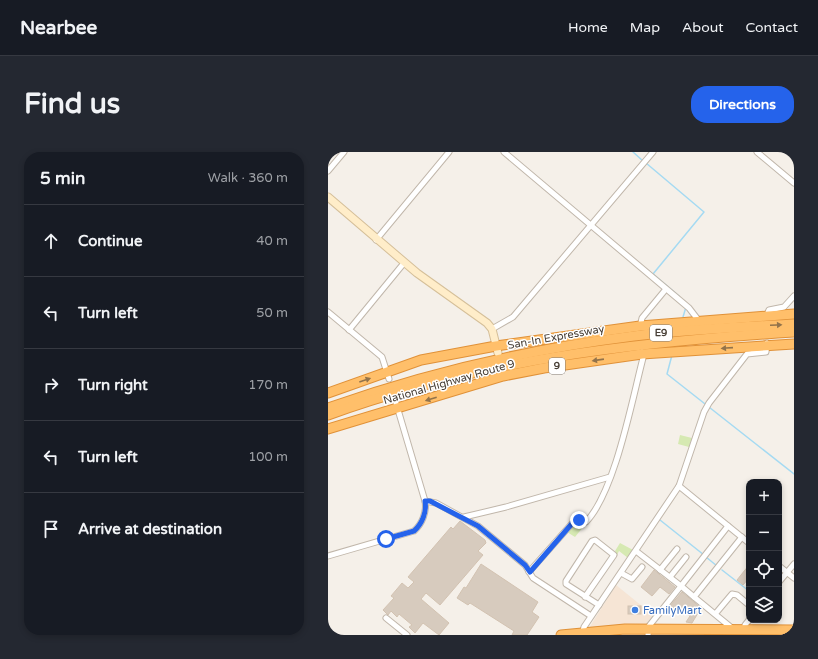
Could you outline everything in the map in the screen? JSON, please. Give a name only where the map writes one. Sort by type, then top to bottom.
[{"type":"highway","name":"National Highway Route 9","points":[[328,393],[388,376],[421,360],[640,328],[699,321],[794,314]]},
{"type":"highway","name":"San-In Expressway","points":[[328,408],[379,391],[478,364],[581,343],[695,330],[794,324]]},
{"type":"highway","name":"San-In Expressway","points":[[328,415],[437,383],[530,360],[636,344],[698,338],[794,332]]},
{"type":"highway","name":"National Highway Route 9","points":[[328,429],[502,374],[642,351],[767,343],[794,344]]},
{"type":"highway","points":[[561,635],[733,630],[784,632],[794,630]]},
{"type":"street","points":[[328,171],[344,152]]},
{"type":"street","points":[[376,240],[449,152]]},
{"type":"street","points":[[504,152],[689,308],[699,321]]},
{"type":"street","points":[[492,329],[513,317],[592,226],[653,152]]},
{"type":"street","points":[[757,152],[794,183]]},
{"type":"street","points":[[328,197],[404,264],[483,319],[492,329],[497,350]]},
{"type":"street","points":[[349,330],[404,264]]},
{"type":"street","points":[[640,328],[642,318],[666,289]]},
{"type":"street","points":[[766,317],[769,310],[784,307],[794,296]]},
{"type":"street","points":[[328,312],[382,357],[388,376]]},
{"type":"street","points":[[582,634],[591,616],[679,486],[704,412],[709,403],[747,354],[766,352],[767,343]]},
{"type":"street","points":[[530,572],[575,520],[585,523],[592,516],[610,477],[619,449],[642,351]]},
{"type":"street","points":[[328,556],[414,531],[425,515],[427,510],[425,501],[397,406]]},
{"type":"street","points":[[464,517],[506,507],[610,477]]},
{"type":"street","points":[[679,486],[746,540]]},
{"type":"street","points":[[425,501],[436,503],[478,526],[525,565],[533,578],[591,616]]},
{"type":"street","points":[[648,632],[681,586],[728,526]]},
{"type":"street","points":[[694,597],[742,537]]},
{"type":"street","points":[[586,596],[614,555],[595,540],[592,541],[566,581],[566,584],[599,606]]},
{"type":"street","points":[[660,570],[677,549]]},
{"type":"street","points":[[636,551],[732,627],[733,630]]},
{"type":"street","points":[[670,577],[686,557]]},
{"type":"street","points":[[782,578],[794,564]]},
{"type":"street","points":[[621,573],[632,579],[642,567]]},
{"type":"street","points":[[782,568],[794,578]]},
{"type":"street","points":[[716,614],[732,594],[736,595],[746,603]]},
{"type":"street","points":[[386,618],[407,635]]},
{"type":"street","points":[[744,630],[747,623]]},
{"type":"shaded area","points":[[616,585],[653,615],[645,625],[589,628]]},
{"type":"green space","points":[[680,435],[692,438],[689,447],[678,444]]},
{"type":"green space","points":[[575,521],[584,526],[575,537],[567,532]]},
{"type":"green space","points":[[620,543],[633,550],[628,558],[619,551],[617,555],[615,551]]},
{"type":"building","points":[[460,521],[485,540],[486,543],[478,551],[483,555],[440,605],[426,593],[421,599],[449,623],[439,635],[423,623],[415,633],[409,627],[412,625],[399,614],[397,617],[391,611],[388,615],[383,610],[394,598],[391,596],[402,583],[408,588],[414,582],[408,577],[451,527],[453,529]]},
{"type":"building","points":[[481,564],[538,602],[532,612],[539,617],[527,635],[512,635],[514,631],[470,603],[468,605],[457,598],[464,587],[466,588]]},
{"type":"building","points":[[746,569],[746,582],[743,585],[737,580]]},
{"type":"building","points":[[654,570],[675,587],[669,594],[660,587],[652,596],[641,587]]},
{"type":"building","points":[[682,592],[701,608],[692,623],[686,622],[690,616],[682,609],[678,614],[669,607]]},
{"type":"building","name":"FamilyMart","points":[[628,606],[641,606],[641,614],[628,614]]},
{"type":"waterway","points":[[633,152],[643,161]]},
{"type":"waterway","points":[[646,163],[704,212],[653,274],[679,296]]},
{"type":"waterway","points":[[683,317],[686,307]]},
{"type":"waterway","points":[[672,355],[667,374],[794,474]]},
{"type":"waterway","points":[[660,520],[704,555]]},
{"type":"waterway","points":[[706,557],[717,566]]},
{"type":"waterway","points":[[722,570],[746,589]]},
{"type":"place","name":"FamilyMart","points":[[635,610]]},
{"type":"route","points":[[386,539],[414,531],[427,510],[425,501],[430,501],[464,517],[478,526],[525,565],[530,572],[537,562],[568,530],[575,520],[579,520]]}]
